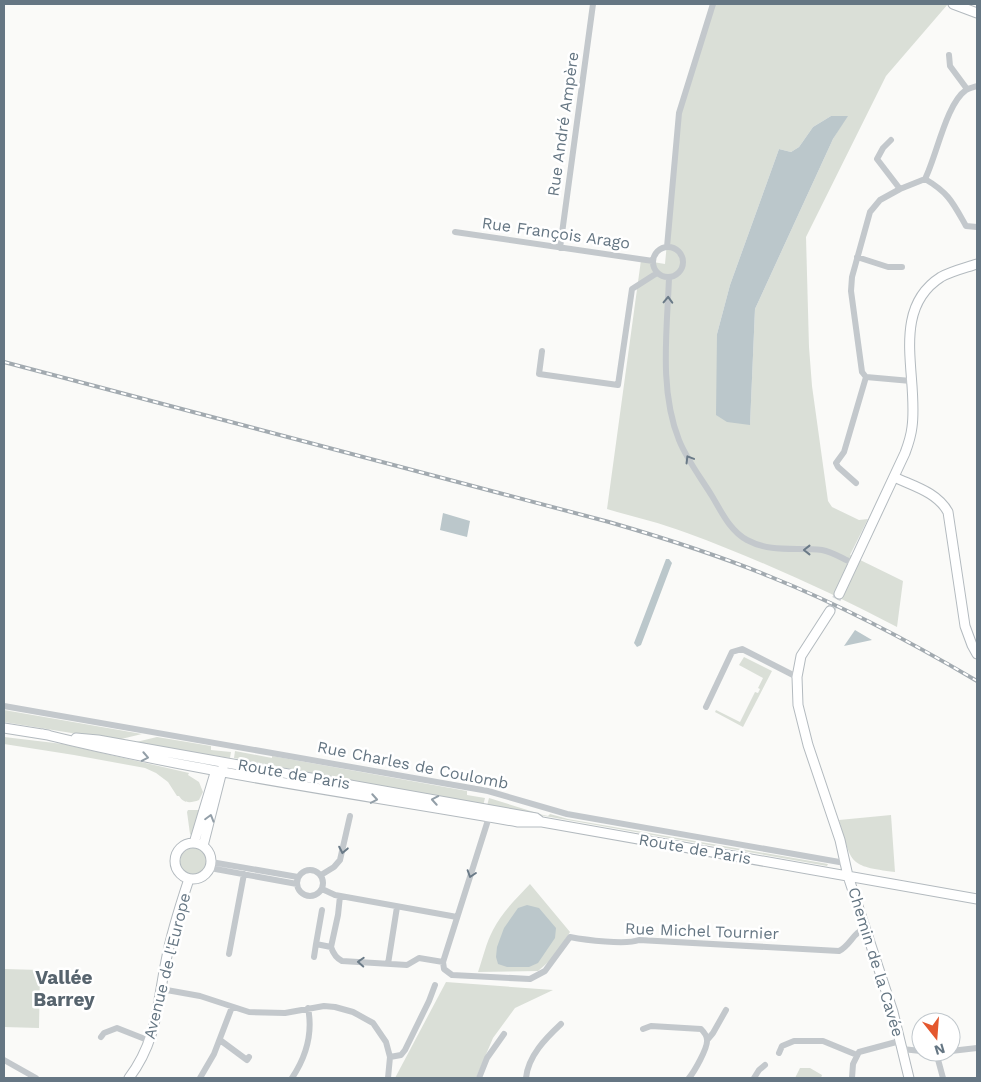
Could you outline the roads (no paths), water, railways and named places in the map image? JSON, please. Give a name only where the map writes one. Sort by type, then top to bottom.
[{"type":"street","name":"Rue André Ampère","points":[[560,248],[593,4]]},
{"type":"street","points":[[667,247],[679,113],[713,4]]},
{"type":"street","points":[[953,4],[977,13]]},
{"type":"street","points":[[949,55],[950,66],[967,89]]},
{"type":"street","points":[[911,381],[866,377],[862,372],[851,291],[852,277],[870,212],[880,200],[900,189],[925,179],[932,165],[951,108],[967,89],[977,86]]},
{"type":"street","points":[[891,140],[883,148],[877,159],[900,189]]},
{"type":"street","points":[[925,179],[936,185],[952,200],[966,226],[977,226]]},
{"type":"street","name":"Rue François Arago","points":[[455,232],[653,261]]},
{"type":"street","points":[[667,247],[675,249],[682,255],[684,264],[677,275],[669,278],[657,273],[653,261],[657,252],[667,247]]},
{"type":"street","points":[[858,257],[888,267],[902,268]]},
{"type":"street","points":[[839,594],[905,453],[911,434],[913,418],[910,329],[918,302],[927,290],[941,278],[977,264]]},
{"type":"street","points":[[542,351],[539,374],[618,385],[632,289],[657,273]]},
{"type":"street","points":[[669,278],[667,382],[673,421],[686,454],[729,523],[741,537],[754,543],[782,550],[809,549],[826,551],[853,563]]},
{"type":"street","points":[[856,483],[836,463],[844,452],[866,377]]},
{"type":"street","points":[[894,477],[935,497],[948,512],[965,626],[977,654]]},
{"type":"street","points":[[706,707],[732,652],[742,649],[797,677],[799,663],[805,650],[830,612]]},
{"type":"street","name":"Chemin de la Cavée","points":[[797,677],[802,723],[840,840],[848,876],[893,1012],[909,1078]]},
{"type":"street","name":"Rue Charles de Coulomb","points":[[4,706],[488,791],[567,814],[845,863]]},
{"type":"street","name":"Route de Paris","points":[[4,728],[43,734],[97,748],[500,811],[536,818],[542,822]]},
{"type":"street","points":[[194,843],[220,766]]},
{"type":"street","points":[[203,846],[220,766]]},
{"type":"street","name":"Route de Paris","points":[[220,766],[489,817],[518,822],[542,822],[977,899]]},
{"type":"street","points":[[340,896],[331,947],[335,956],[342,961],[407,965],[419,958],[443,962],[489,817],[500,811]]},
{"type":"street","points":[[321,875],[336,866],[341,858],[350,816]]},
{"type":"street","points":[[194,843],[203,846],[210,855],[211,865],[206,874],[200,878],[189,879],[179,874],[174,860],[180,848],[194,843]]},
{"type":"street","points":[[211,865],[244,874],[297,881]]},
{"type":"street","points":[[211,865],[297,881]]},
{"type":"street","points":[[310,869],[321,875],[324,882],[322,889],[316,895],[307,896],[300,892],[297,881],[304,871],[310,869]]},
{"type":"street","points":[[229,954],[244,874]]},
{"type":"street","name":"Avenue de l'Europe","points":[[129,1078],[150,1041],[154,1029],[168,949],[189,879]]},
{"type":"street","points":[[322,889],[340,896],[457,917]]},
{"type":"street","points":[[388,964],[397,906]]},
{"type":"street","points":[[314,957],[322,910]]},
{"type":"street","name":"Rue Michel Tournier","points":[[443,962],[446,972],[457,976],[530,979],[545,971],[570,937],[608,941],[634,942],[639,940],[839,951],[844,948],[858,931],[866,928]]},
{"type":"street","points":[[316,944],[331,947]]},
{"type":"street","points":[[390,1057],[401,1055],[405,1050],[435,985]]},
{"type":"street","points":[[161,989],[200,996],[249,1012],[272,1014],[308,1008],[335,1007],[353,1012],[373,1023],[382,1035],[390,1057],[388,1078]]},
{"type":"street","points":[[200,1078],[214,1054],[232,1007]]},
{"type":"street","points":[[292,1078],[299,1067],[308,1040],[310,1025],[308,1008]]},
{"type":"street","points":[[688,1078],[707,1045],[708,1039],[726,1010]]},
{"type":"street","points":[[526,1078],[536,1052],[546,1037],[561,1024]]},
{"type":"street","points":[[643,1029],[651,1026],[695,1028],[701,1029],[708,1039]]},
{"type":"street","points":[[101,1037],[104,1033],[117,1028],[150,1041]]},
{"type":"street","points":[[479,1078],[488,1058],[504,1034]]},
{"type":"street","points":[[220,1040],[247,1060],[249,1057]]},
{"type":"street","points":[[779,1054],[782,1046],[794,1041],[824,1041],[857,1055]]},
{"type":"street","points":[[852,1078],[853,1064],[857,1055],[866,1050],[901,1045],[911,1049]]},
{"type":"street","points":[[961,1049],[977,1048]]},
{"type":"street","points":[[4,1060],[36,1078]]},
{"type":"street","points":[[939,1062],[943,1078]]},
{"type":"street","points":[[754,1078],[765,1065]]},
{"type":"tunnel","points":[[830,611],[839,594]]},
{"type":"railway","points":[[4,362],[609,522],[691,547],[798,588],[850,612],[927,652],[977,681]]},
{"type":"district","name":"Vallée Barrey","points":[[64,988]]}]
